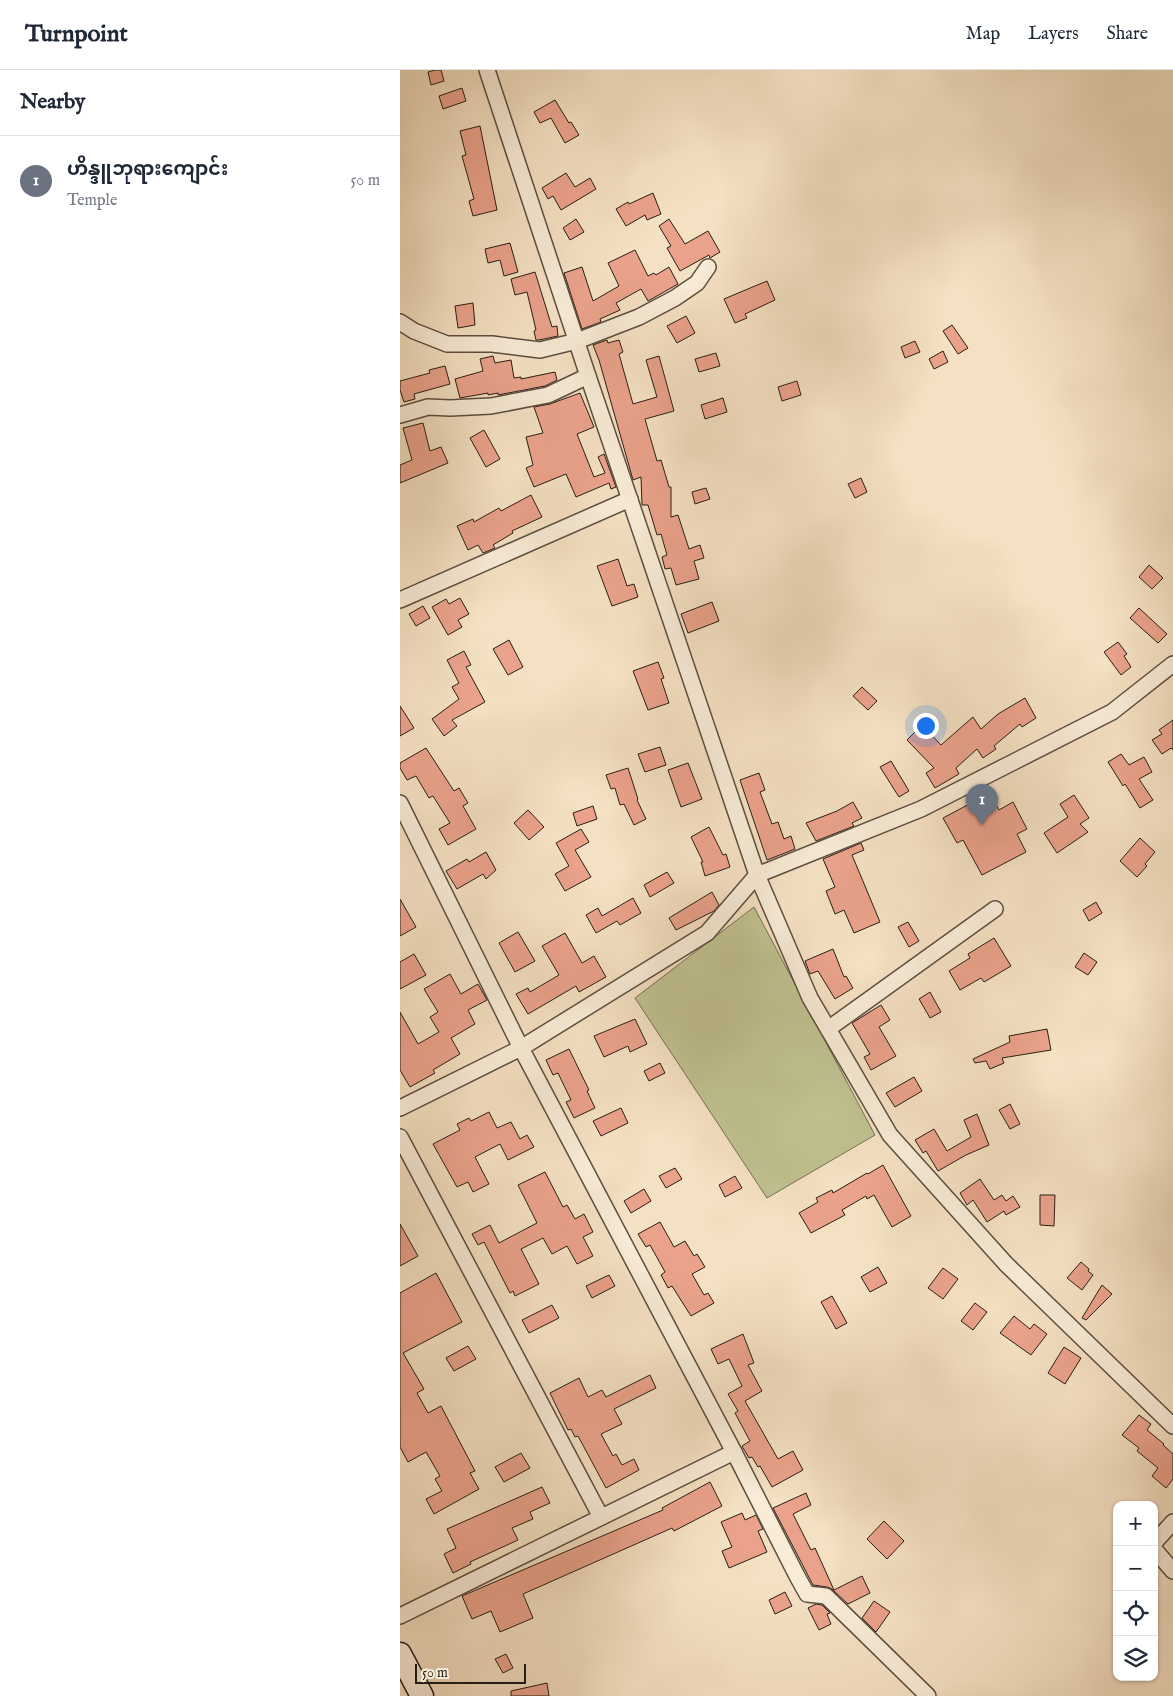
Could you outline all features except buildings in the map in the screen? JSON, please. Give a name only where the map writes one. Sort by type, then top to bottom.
[{"type":"main road","points":[[400,1654],[422,1696]]},
{"type":"street","points":[[488,70],[588,376],[757,875],[810,998],[890,1135],[1006,1264],[1173,1426]]},
{"type":"street","points":[[400,322],[414,331],[447,344],[492,344],[540,350],[577,341],[639,317],[697,284],[708,267]]},
{"type":"street","points":[[400,415],[428,407],[490,406],[548,394],[588,376]]},
{"type":"street","points":[[400,600],[630,499]]},
{"type":"street","points":[[400,1108],[521,1048],[707,933],[757,875],[920,809],[955,792],[1112,712],[1173,664]]},
{"type":"street","points":[[400,803],[521,1048],[807,1594],[826,1596],[928,1696]]},
{"type":"street","points":[[828,1029],[995,909]]},
{"type":"street","points":[[400,1136],[601,1518]]},
{"type":"street","points":[[400,1616],[734,1452]]},
{"type":"street","points":[[1158,1539],[1173,1522]]},
{"type":"street","points":[[1158,1553],[1173,1570]]},
{"type":"green space","points":[[754,907],[875,1135],[767,1198],[635,998]]},
{"type":"place","name":"ဟိန္ဒူဘုရားကျောင်း","points":[[982,825]]}]
